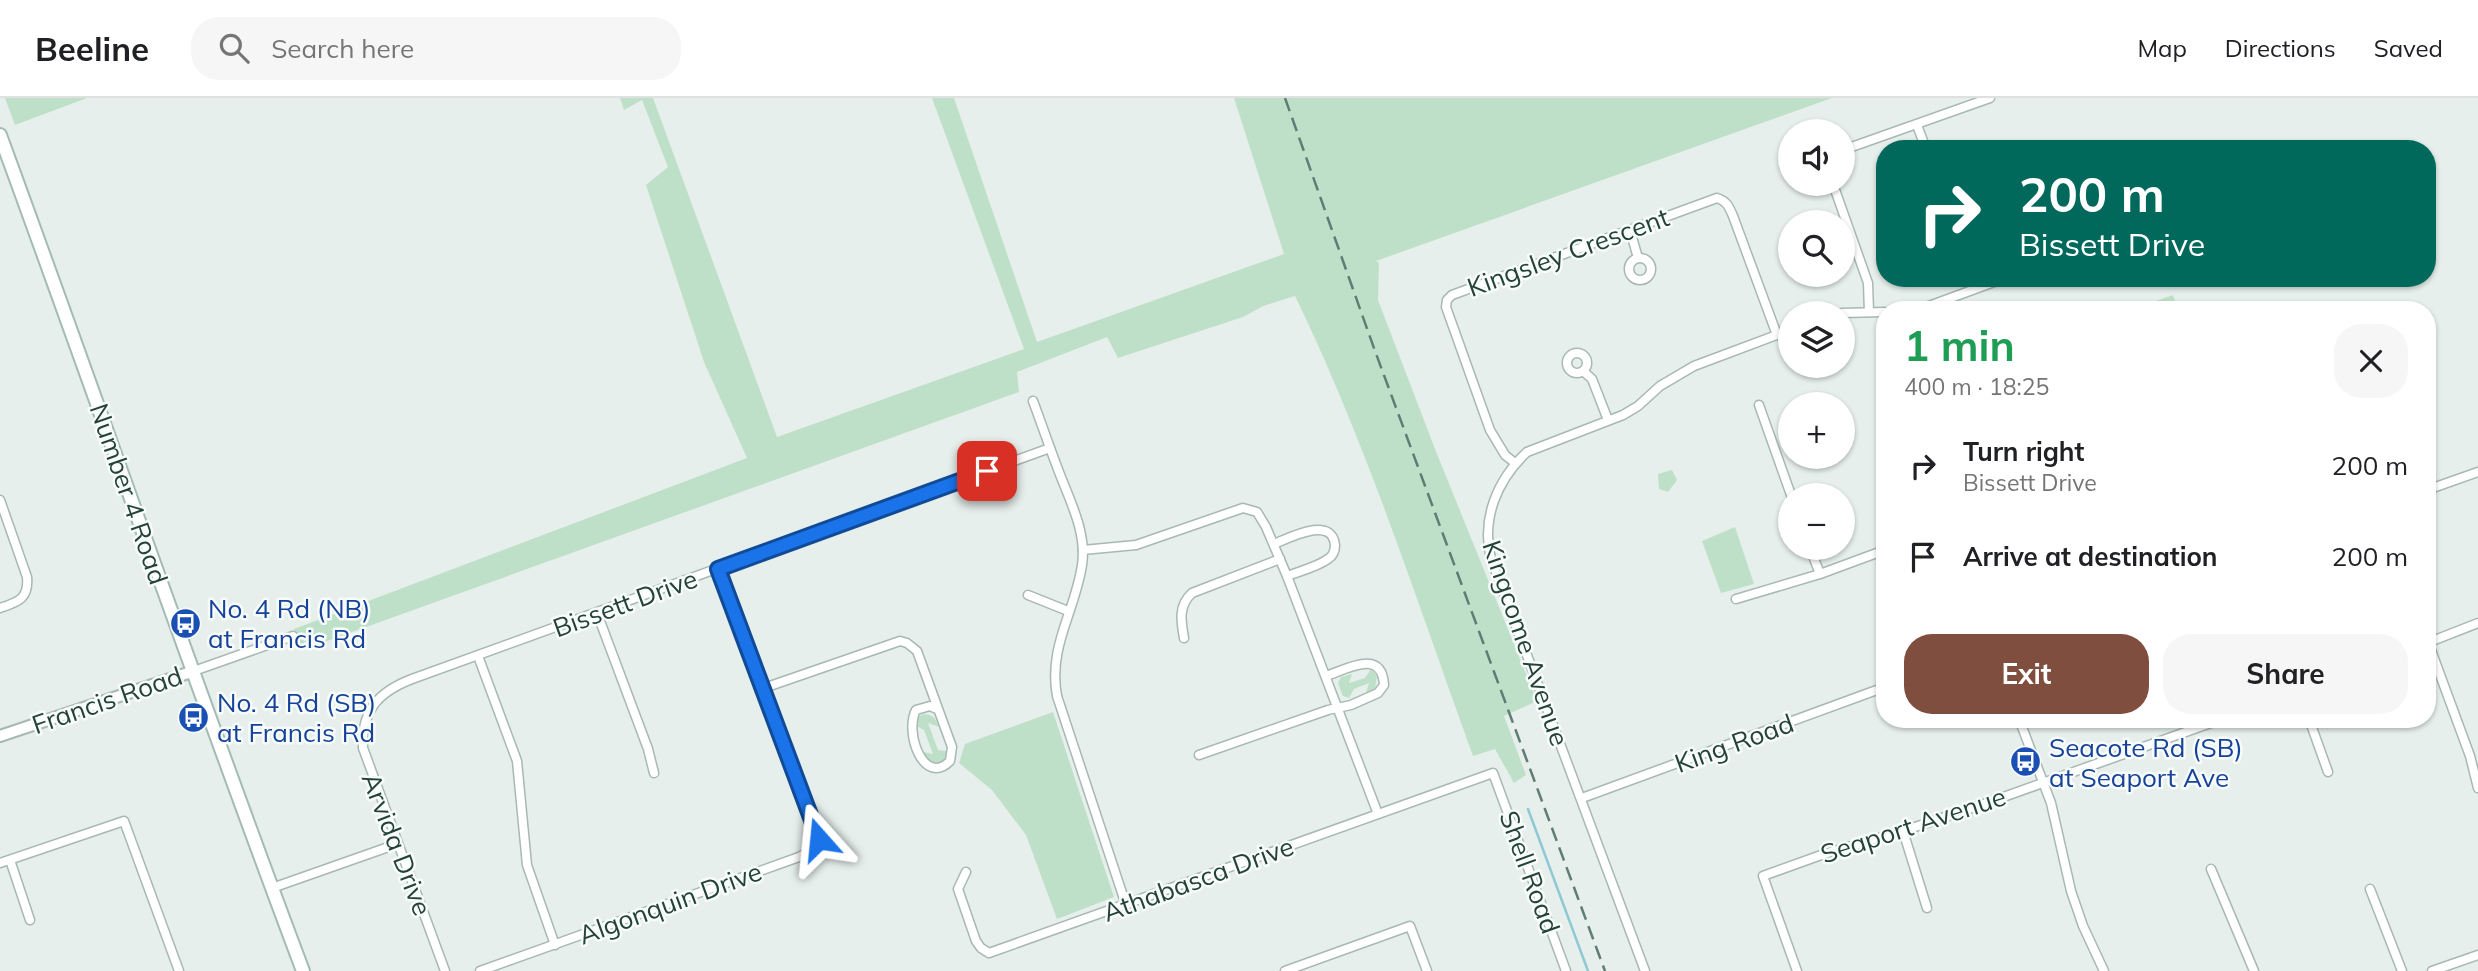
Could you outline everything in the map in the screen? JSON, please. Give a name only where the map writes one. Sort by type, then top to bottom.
[{"type":"main road","name":"Number 4 Road","points":[[0,135],[191,672],[303,971]]},
{"type":"street","points":[[1855,146],[1990,98]]},
{"type":"street","points":[[1917,125],[1923,140]]},
{"type":"street","points":[[1837,196],[1868,283],[1869,312]]},
{"type":"street","name":"Kingsley Crescent","points":[[1515,463],[1505,456],[1490,430],[1450,319],[1447,300],[1458,292],[1717,198],[1723,200],[1733,216],[1777,335]]},
{"type":"street","points":[[1630,230],[1638,258]]},
{"type":"street","points":[[1943,301],[1978,288]]},
{"type":"street","points":[[1855,313],[1876,312]]},
{"type":"street","name":"Kingcome Avenue","points":[[1582,798],[1487,542],[1492,508],[1515,463],[1527,452],[1608,421],[1638,406],[1660,386],[1694,366],[1777,335]]},
{"type":"street","points":[[1583,371],[1592,379],[1608,421]]},
{"type":"street","points":[[1033,401],[1079,527],[1083,550],[1078,582],[1056,654],[1054,681],[1126,905]]},
{"type":"street","points":[[1759,405],[1787,483]]},
{"type":"street","name":"Bissett Drive","points":[[367,715],[379,699],[397,685],[1050,448]]},
{"type":"street","points":[[2436,488],[2478,472]]},
{"type":"street","points":[[0,608],[24,598],[28,585],[1,505]]},
{"type":"street","points":[[1083,550],[1136,545],[1243,508],[1254,510],[1262,517],[1339,707],[1378,814]]},
{"type":"street","points":[[1273,544],[1316,529],[1326,531],[1333,538],[1335,549],[1330,558],[1287,576]]},
{"type":"street","points":[[1736,598],[1820,574],[1876,553]]},
{"type":"street","points":[[1184,638],[1180,616],[1183,604],[1192,593],[1280,559]]},
{"type":"street","points":[[1815,560],[1820,574]]},
{"type":"street","name":"Algonquin Drive","points":[[480,971],[812,852],[815,848],[819,839],[817,832],[718,569]]},
{"type":"street","points":[[1028,596],[1068,611]]},
{"type":"street","points":[[597,613],[648,749],[654,773]]},
{"type":"street","points":[[2436,639],[2478,623]]},
{"type":"street","name":"Francis Road","points":[[0,736],[293,636]]},
{"type":"street","points":[[764,688],[900,641],[916,651],[953,751],[947,764],[936,767],[928,765],[920,755],[911,728],[916,710],[930,706],[937,709]]},
{"type":"street","points":[[478,656],[517,761],[527,865],[555,945]]},
{"type":"street","points":[[1199,755],[1351,705],[1378,693],[1384,685],[1383,675],[1376,665],[1364,663],[1326,676]]},
{"type":"street","points":[[2436,664],[2470,756],[2478,788]]},
{"type":"street","name":"King Road","points":[[1582,798],[1876,690]]},
{"type":"street","name":"Arvida Drive","points":[[367,715],[363,730],[363,748],[445,971]]},
{"type":"street","points":[[2022,728],[2043,782],[2071,891],[2083,926],[2104,971]]},
{"type":"street","name":"Seaport Avenue","points":[[1797,971],[1763,876],[1824,854],[1903,831],[2196,728]]},
{"type":"street","points":[[2312,728],[2328,772]]},
{"type":"street","name":"Athabasca Drive","points":[[966,872],[958,889],[976,942],[989,953],[1493,773]]},
{"type":"street","name":"Shell Road","points":[[1493,773],[1566,971]]},
{"type":"street","points":[[1582,798],[1645,971]]},
{"type":"street","points":[[0,863],[124,821],[179,971]]},
{"type":"street","points":[[1903,831],[1927,908]]},
{"type":"street","points":[[271,888],[397,844]]},
{"type":"street","points":[[10,860],[30,920]]},
{"type":"street","points":[[2211,869],[2254,971]]},
{"type":"street","points":[[2370,888],[2402,971]]},
{"type":"street","points":[[1285,971],[1410,926],[1427,971]]},
{"type":"street","points":[[2432,971],[2478,955]]},
{"type":"green space","points":[[5,98],[87,98],[15,125]]},
{"type":"green space","points":[[620,98],[653,98],[777,437],[1024,349],[932,98],[954,98],[1037,342],[1284,254],[1234,98],[1832,98],[1376,261],[1379,263],[1378,300],[1537,701],[1504,716],[1526,775],[1514,783],[1495,749],[1473,756],[1368,466],[1295,296],[1263,306],[1243,317],[1118,358],[1107,337],[1017,372],[1019,392],[302,650],[294,629],[747,458],[704,362],[646,185],[668,167],[642,100],[624,110]]},
{"type":"green space","points":[[2173,295],[2175,301],[2156,301]]},
{"type":"green space","points":[[1672,470],[1677,480],[1668,492],[1659,489],[1658,474]]},
{"type":"green space","points":[[1735,527],[1754,584],[1721,593],[1702,541]]},
{"type":"green space","points":[[1371,669],[1377,676],[1375,689],[1366,693],[1369,683],[1354,689],[1349,698],[1343,696],[1338,683],[1341,677],[1352,674],[1349,683],[1365,678]]},
{"type":"green space","points":[[1053,712],[1114,897],[1057,919],[1026,835],[992,790],[959,763],[965,744]]},
{"type":"green space","points":[[923,714],[935,719],[939,727],[928,723],[938,750],[947,751],[944,760],[939,763],[927,761],[923,752],[933,754],[924,730],[915,725],[918,717]]},
{"type":"waterway","points":[[1528,809],[1588,971]]},
{"type":"railway","points":[[1285,98],[1375,351],[1605,971]]},
{"type":"place","name":"No. 4 Rd (NB) at Francis Rd","points":[[185,623]]},
{"type":"place","name":"No. 4 Rd (SB) at Francis Rd","points":[[194,717]]},
{"type":"place","name":"Seacote Rd (SB) at Seaport Ave","points":[[2026,762]]},
{"type":"route","points":[[819,839],[718,569],[987,471]]}]
